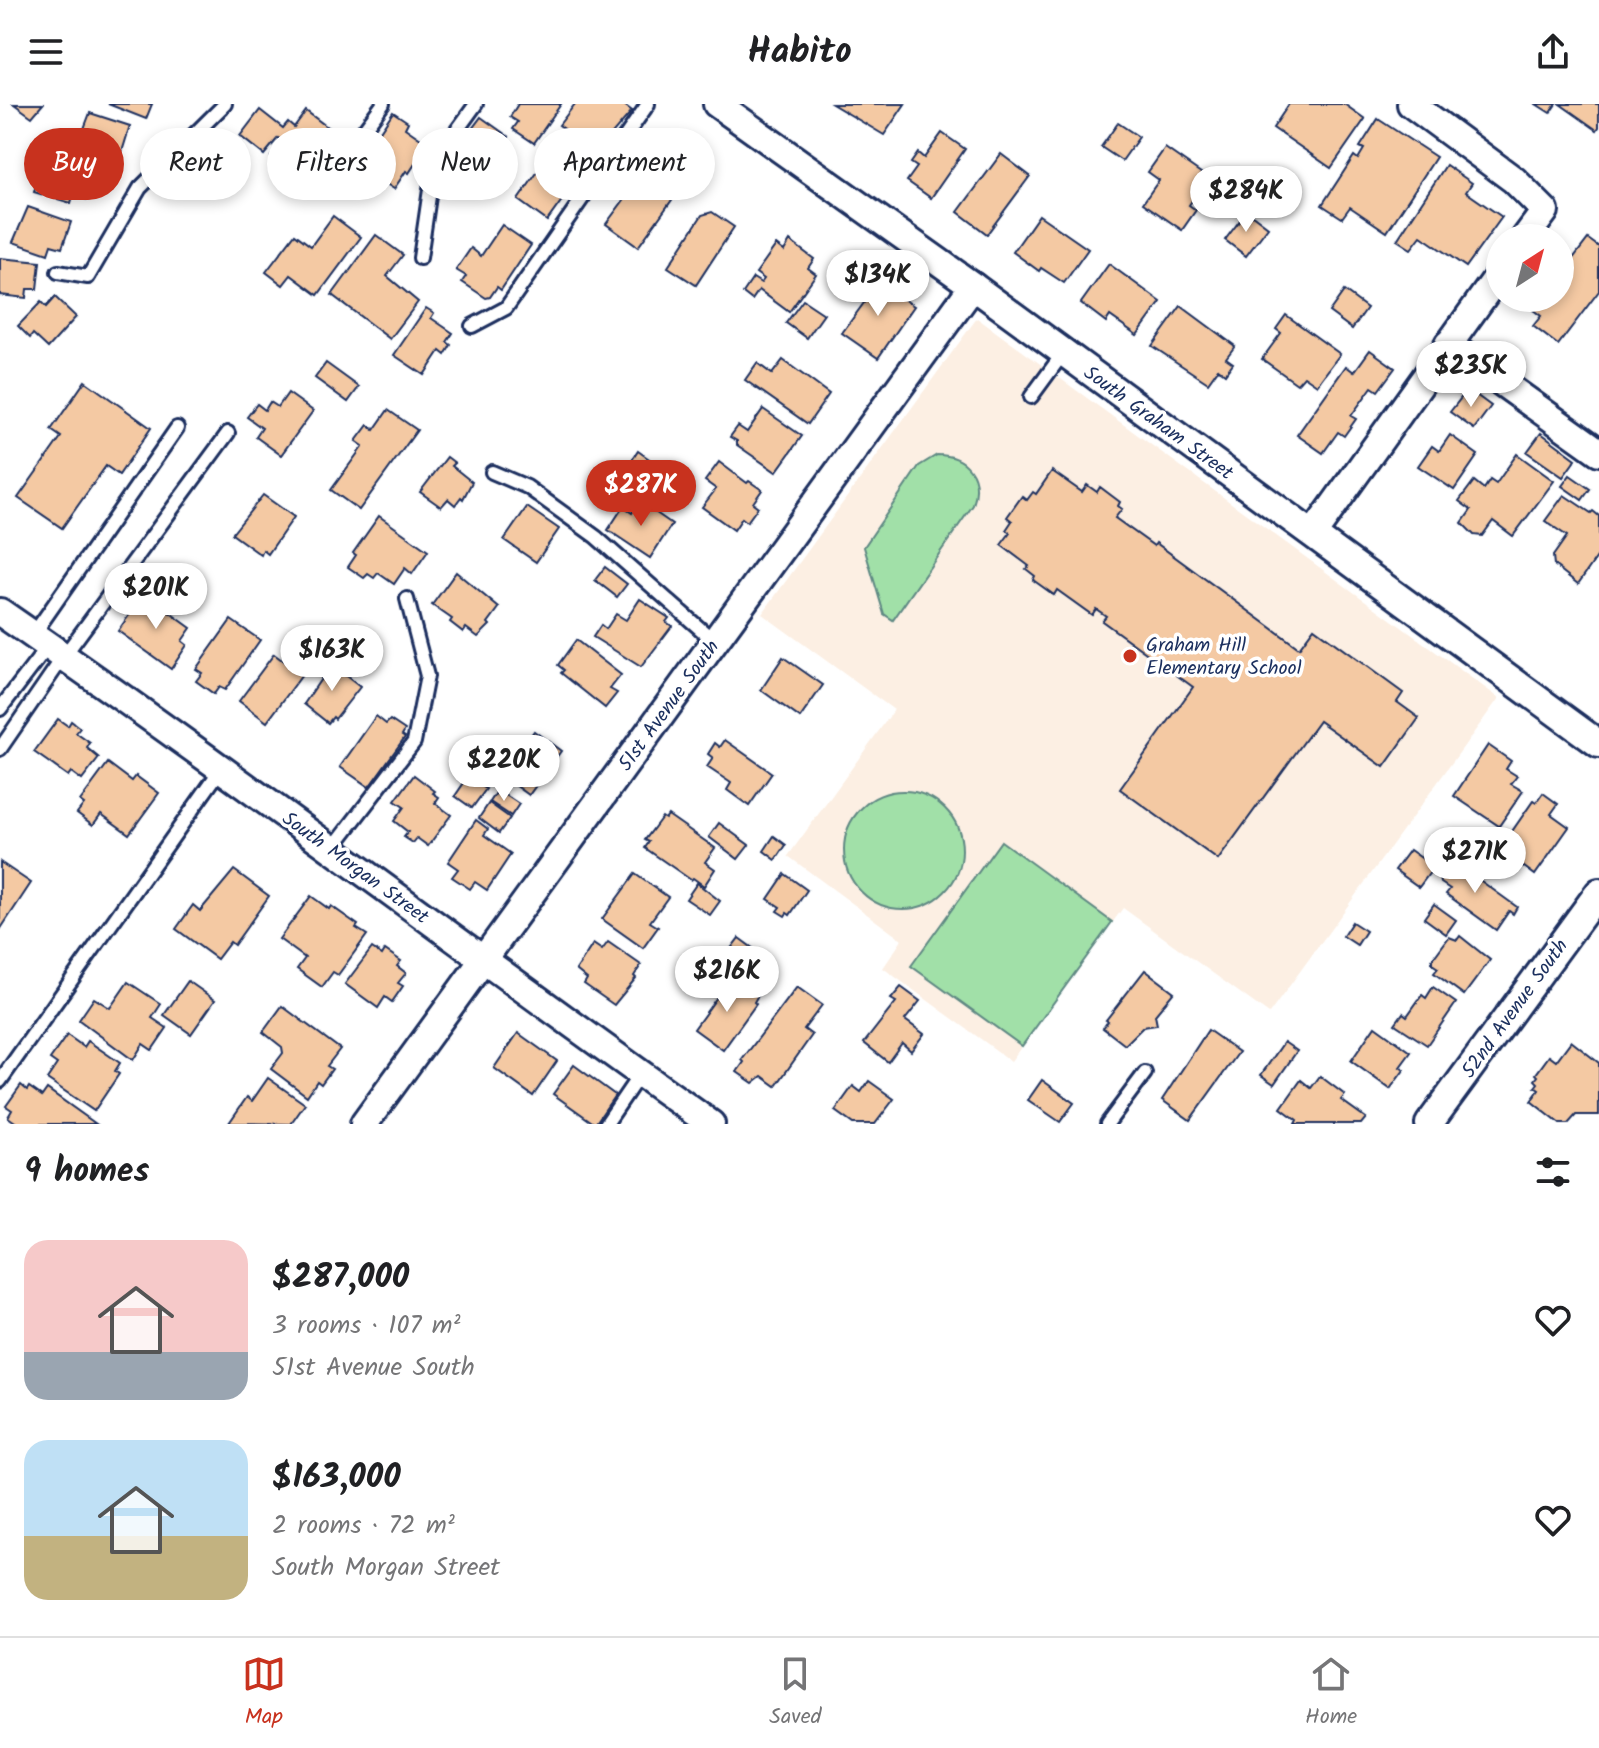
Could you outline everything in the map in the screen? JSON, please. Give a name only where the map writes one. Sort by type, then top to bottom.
[{"type":"street","name":"South Graham Street","points":[[717,104],[1064,352],[1599,744]]},
{"type":"street","points":[[1411,104],[1514,180],[1545,211],[1535,224]]},
{"type":"street","name":"51st Avenue South","points":[[364,1124],[973,286]]},
{"type":"street","points":[[1313,534],[1486,292]]},
{"type":"street","points":[[1448,344],[1599,452]]},
{"type":"street","name":"South Morgan Street","points":[[0,612],[711,1124]]},
{"type":"street","name":"52nd Avenue South","points":[[1429,1124],[1599,892]]},
{"type":"lane","points":[[58,272],[88,277],[140,188],[225,104]]},
{"type":"lane","points":[[365,128],[383,104]]},
{"type":"lane","points":[[420,258],[434,162],[476,104]]},
{"type":"lane","points":[[472,326],[506,308],[648,104]]},
{"type":"lane","points":[[1031,397],[1064,352]]},
{"type":"lane","points":[[0,749],[49,646],[177,428]]},
{"type":"lane","points":[[0,709],[228,433]]},
{"type":"lane","points":[[492,472],[527,487],[596,537],[714,641]]},
{"type":"lane","points":[[332,849],[414,742],[427,676],[407,599]]},
{"type":"lane","points":[[0,1081],[221,769]]},
{"type":"lane","points":[[1107,1124],[1145,1073]]},
{"type":"lane","points":[[606,1124],[640,1074]]},
{"type":"shaded area","name":"Graham Hill Elementary School","points":[[977,318],[1499,698],[1269,1014],[1123,908],[1011,1061],[883,968],[902,940],[788,856],[894,710],[762,614]]},
{"type":"green space","points":[[937,455],[964,463],[974,477],[976,495],[973,505],[893,620],[884,614],[864,547],[919,466]]},
{"type":"green space","points":[[903,791],[926,796],[945,808],[957,827],[962,850],[957,873],[945,892],[926,904],[903,909],[880,904],[861,892],[849,873],[844,850],[849,827],[861,808],[880,796]]},
{"type":"green space","points":[[1001,841],[1112,922],[1022,1046],[911,966]]},
{"type":"building","points":[[14,104],[43,104],[32,117]]},
{"type":"building","points":[[108,104],[152,104],[146,119]]},
{"type":"building","points":[[518,104],[561,104],[544,128],[534,128],[534,143],[518,132],[518,128],[514,128],[518,122],[510,117]]},
{"type":"building","points":[[575,104],[623,104],[632,111],[617,128],[563,128],[559,125]]},
{"type":"building","points":[[832,104],[905,104],[884,135]]},
{"type":"building","points":[[1289,104],[1344,104],[1365,119],[1331,168],[1273,128]]},
{"type":"building","points":[[1536,104],[1556,104],[1550,113]]},
{"type":"building","points":[[1560,104],[1599,104],[1599,127],[1597,130]]},
{"type":"building","points":[[260,110],[283,128],[267,128],[267,151],[264,155],[251,145],[251,128],[246,128]]},
{"type":"building","points":[[306,111],[328,128],[283,128],[288,122],[294,127]]},
{"type":"building","points":[[393,112],[408,122],[405,128],[412,133],[412,168],[409,173],[406,171],[396,186],[396,128],[382,128]]},
{"type":"building","points":[[90,113],[130,126],[124,145],[124,128],[84,128]]},
{"type":"building","points":[[481,117],[496,128],[473,128]]},
{"type":"building","points":[[1378,119],[1436,157],[1387,232],[1350,207],[1342,218],[1322,205],[1354,156],[1358,159],[1364,149],[1360,147]]},
{"type":"building","points":[[1118,123],[1139,137],[1122,161],[1101,147]]},
{"type":"building","points":[[942,133],[965,149],[931,198],[907,181],[917,167],[911,163],[918,153],[924,158]]},
{"type":"building","points":[[1165,148],[1208,178],[1189,205],[1196,210],[1182,230],[1143,203],[1159,180],[1148,172]]},
{"type":"building","points":[[1001,154],[1030,176],[987,234],[958,212]]},
{"type":"building","points":[[1446,165],[1472,183],[1466,192],[1502,217],[1497,224],[1486,224],[1486,239],[1466,267],[1421,236],[1411,249],[1397,240]]},
{"type":"building","points":[[534,177],[534,200],[562,200],[547,221],[518,200]]},
{"type":"building","points":[[624,200],[672,200],[638,247],[606,224]]},
{"type":"building","points":[[28,207],[71,222],[62,248],[51,245],[48,254],[13,242]]},
{"type":"building","points":[[1247,211],[1268,227],[1246,256],[1225,240]]},
{"type":"building","points":[[712,212],[734,227],[696,285],[668,267],[702,215]]},
{"type":"building","points":[[1039,215],[1088,249],[1064,283],[1041,268],[1039,271],[1013,252]]},
{"type":"building","points":[[333,216],[361,237],[318,295],[291,275],[283,285],[266,272],[295,234],[311,246]]},
{"type":"building","points":[[502,225],[531,245],[501,290],[497,287],[486,298],[462,282],[466,276],[456,270],[471,248],[481,256]]},
{"type":"building","points":[[376,235],[403,255],[387,276],[418,302],[390,339],[332,295]]},
{"type":"building","points":[[1588,239],[1599,247],[1599,291],[1558,345],[1533,326],[1541,316],[1536,312],[1574,312],[1574,257]]},
{"type":"building","points":[[790,241],[814,259],[808,268],[816,274],[789,312],[759,290],[752,300],[743,293],[753,278],[761,283],[764,279],[756,273],[776,245],[784,251]]},
{"type":"building","points":[[0,258],[40,262],[37,289],[27,289],[26,298],[0,295]]},
{"type":"building","points":[[1109,264],[1161,302],[1137,335],[1110,316],[1106,322],[1081,303]]},
{"type":"building","points":[[870,277],[914,306],[878,358],[842,333],[869,296],[861,290]]},
{"type":"building","points":[[1344,291],[1367,308],[1352,329],[1329,312]]},
{"type":"building","points":[[55,297],[76,317],[48,348],[33,334],[30,338],[18,326],[41,302],[46,307]]},
{"type":"building","points":[[803,300],[824,314],[807,338],[786,323]]},
{"type":"building","points":[[1181,306],[1235,346],[1226,358],[1233,363],[1225,374],[1218,369],[1208,383],[1152,346]]},
{"type":"building","points":[[426,308],[434,313],[431,318],[453,333],[447,342],[451,345],[445,355],[440,351],[424,375],[394,355]]},
{"type":"building","points":[[1286,315],[1340,354],[1317,385],[1304,376],[1297,384],[1262,359],[1281,333],[1276,329]]},
{"type":"building","points":[[1370,350],[1395,368],[1378,391],[1372,387],[1351,416],[1356,419],[1344,436],[1338,432],[1323,453],[1297,435],[1346,366],[1354,372]]},
{"type":"building","points":[[783,360],[829,394],[808,424],[745,380],[757,363],[772,374]]},
{"type":"building","points":[[326,363],[359,387],[348,402],[315,378]]},
{"type":"building","points":[[85,381],[151,428],[119,475],[106,466],[62,528],[18,498],[61,437],[51,430]]},
{"type":"building","points":[[1468,389],[1491,406],[1474,429],[1450,412]]},
{"type":"building","points":[[288,393],[313,411],[281,455],[256,437],[262,428],[247,417],[257,404],[265,410],[270,402],[278,407]]},
{"type":"building","points":[[763,409],[802,436],[776,472],[730,437],[738,426],[747,432]]},
{"type":"building","points":[[388,410],[417,430],[359,510],[331,490],[363,446],[356,441],[368,425],[374,430]]},
{"type":"building","points":[[1541,433],[1576,459],[1563,477],[1527,452]]},
{"type":"building","points":[[1450,435],[1478,455],[1454,490],[1418,466],[1432,446],[1439,451]]},
{"type":"building","points":[[638,451],[659,466],[649,481],[628,466]]},
{"type":"building","points":[[1517,454],[1554,481],[1513,536],[1493,521],[1482,536],[1474,535],[1462,523],[1471,510],[1459,501],[1474,481],[1484,489],[1490,480],[1496,484]]},
{"type":"building","points":[[447,457],[455,463],[452,466],[472,482],[463,499],[461,497],[455,505],[448,499],[441,507],[420,492]]},
{"type":"building","points":[[719,462],[762,490],[753,503],[758,507],[747,522],[742,518],[734,530],[702,507],[716,489],[705,481]]},
{"type":"building","points":[[621,468],[638,480],[628,495],[611,483]]},
{"type":"building","points":[[1052,471],[1082,492],[1087,485],[1097,492],[1100,487],[1120,502],[1118,506],[1122,509],[1115,518],[1154,546],[1156,543],[1299,648],[1314,628],[1403,693],[1397,702],[1419,718],[1384,767],[1319,721],[1218,860],[1120,789],[1193,687],[1102,621],[1106,616],[1096,609],[1092,615],[1057,590],[1054,595],[1033,580],[1035,576],[1026,569],[1029,566],[1001,545],[1010,533],[1006,530],[1012,521],[1007,517],[1022,496],[1027,500],[1033,492],[1036,494]]},
{"type":"building","points":[[1570,475],[1590,489],[1582,500],[1562,486]]},
{"type":"building","points":[[263,495],[294,517],[268,554],[263,550],[261,555],[232,534]]},
{"type":"building","points":[[1564,495],[1599,516],[1599,554],[1578,584],[1554,565],[1553,556],[1567,536],[1545,521]]},
{"type":"building","points":[[639,501],[672,524],[650,558],[608,530],[623,507],[632,513]]},
{"type":"building","points":[[527,507],[559,529],[536,562],[504,540]]},
{"type":"building","points":[[379,516],[428,551],[412,574],[405,568],[394,584],[378,573],[374,578],[368,574],[364,578],[348,567],[356,555],[353,553]]},
{"type":"building","points":[[605,567],[627,584],[617,597],[595,580]]},
{"type":"building","points":[[456,572],[499,608],[488,623],[490,625],[478,637],[466,628],[463,632],[450,622],[452,619],[432,605]]},
{"type":"building","points":[[144,594],[191,628],[182,641],[187,645],[171,669],[118,631]]},
{"type":"building","points":[[640,599],[669,618],[666,622],[672,626],[641,667],[593,637],[601,625],[606,629],[616,614],[626,620]]},
{"type":"building","points":[[231,620],[260,640],[225,690],[219,687],[214,694],[196,681],[202,673],[196,669]]},
{"type":"building","points":[[576,640],[621,675],[610,689],[617,693],[605,708],[561,673],[564,670],[558,665]]},
{"type":"building","points":[[274,654],[302,675],[267,722],[239,701]]},
{"type":"building","points":[[783,657],[823,685],[800,718],[761,690]]},
{"type":"building","points":[[337,660],[345,666],[346,676],[360,687],[335,719],[333,717],[328,723],[304,704],[331,664]]},
{"type":"building","points":[[376,716],[386,724],[390,720],[405,730],[402,735],[405,737],[369,787],[340,767]]},
{"type":"building","points":[[58,719],[68,726],[71,721],[80,728],[76,733],[90,743],[87,748],[99,758],[82,780],[71,772],[68,776],[34,752]]},
{"type":"building","points":[[534,731],[561,751],[529,795],[494,770],[508,750],[516,756]]},
{"type":"building","points":[[725,740],[772,773],[749,806],[727,790],[731,783],[707,767],[713,758],[708,754],[715,743],[720,747]]},
{"type":"building","points":[[1488,745],[1511,761],[1506,769],[1517,776],[1511,784],[1523,791],[1499,826],[1454,796]]},
{"type":"building","points":[[108,763],[132,781],[136,776],[159,793],[129,834],[101,814],[93,825],[77,813],[84,804],[80,801]]},
{"type":"building","points":[[414,775],[435,791],[433,793],[439,797],[435,803],[451,815],[428,846],[417,838],[413,843],[404,837],[408,832],[394,821],[404,807],[395,801]]},
{"type":"building","points":[[468,777],[486,789],[472,808],[455,796]]},
{"type":"building","points":[[498,790],[519,804],[511,816],[490,802]]},
{"type":"building","points":[[1543,793],[1558,804],[1551,814],[1569,827],[1535,875],[1520,864],[1518,868],[1497,853],[1533,801],[1536,803]]},
{"type":"building","points":[[489,803],[510,818],[499,833],[479,818]]},
{"type":"building","points":[[668,815],[715,848],[705,862],[715,869],[704,886],[645,848],[649,842],[645,840],[662,817],[665,819]]},
{"type":"building","points":[[476,820],[488,829],[484,835],[511,854],[487,890],[475,882],[470,889],[452,877],[458,869],[448,862]]},
{"type":"building","points":[[719,823],[749,845],[738,859],[709,837]]},
{"type":"building","points":[[774,836],[786,845],[776,860],[764,851]]},
{"type":"building","points":[[1410,850],[1434,867],[1419,887],[1395,870]]},
{"type":"building","points":[[1449,858],[1517,907],[1513,914],[1509,911],[1496,930],[1446,894],[1450,889],[1441,883],[1438,870]]},
{"type":"building","points":[[0,862],[31,883],[0,930]]},
{"type":"building","points":[[234,870],[269,896],[234,945],[230,942],[217,959],[176,929],[193,905],[200,911]]},
{"type":"building","points":[[635,874],[668,897],[650,922],[658,927],[643,948],[602,919]]},
{"type":"building","points":[[785,874],[807,890],[790,915],[787,913],[785,916],[777,911],[780,907],[768,899]]},
{"type":"building","points":[[697,883],[720,901],[710,915],[686,899]]},
{"type":"building","points":[[311,896],[329,909],[331,906],[367,935],[338,975],[333,972],[322,987],[297,969],[305,958],[279,939]]},
{"type":"building","points":[[1434,904],[1456,920],[1446,934],[1424,918]]},
{"type":"building","points":[[1352,922],[1366,931],[1357,945],[1343,936]]},
{"type":"building","points":[[1460,936],[1490,960],[1464,995],[1434,973],[1438,968],[1432,964],[1449,937],[1457,940]]},
{"type":"building","points":[[739,938],[758,952],[743,973],[723,959]]},
{"type":"building","points":[[608,942],[641,965],[634,976],[636,978],[614,1005],[584,984],[587,979],[576,970],[593,944],[602,950]]},
{"type":"building","points":[[372,948],[382,955],[385,950],[401,961],[397,966],[406,973],[398,983],[403,986],[392,1002],[385,997],[378,1008],[345,984]]},
{"type":"building","points":[[1145,970],[1174,992],[1155,1015],[1157,1025],[1143,1027],[1125,1045],[1103,1028]]},
{"type":"building","points":[[735,978],[758,995],[756,1004],[723,1050],[694,1029],[727,983],[730,985]]},
{"type":"building","points":[[188,981],[215,1000],[191,1034],[164,1015]]},
{"type":"building","points":[[128,982],[161,1004],[152,1018],[167,1028],[152,1050],[143,1044],[133,1060],[79,1020],[94,998],[110,1008]]},
{"type":"building","points":[[797,987],[822,1005],[804,1029],[812,1035],[776,1086],[762,1076],[753,1083],[737,1072],[744,1062],[742,1060]]},
{"type":"building","points":[[901,987],[920,1001],[905,1020],[924,1034],[911,1051],[902,1043],[888,1062],[864,1043],[896,1002],[891,999]]},
{"type":"building","points":[[1433,987],[1456,1003],[1427,1045],[1395,1024],[1403,1013],[1407,1016],[1422,995],[1426,998]]},
{"type":"building","points":[[282,1006],[340,1049],[327,1066],[332,1069],[321,1084],[317,1081],[307,1096],[271,1069],[283,1053],[282,1047],[263,1032]]},
{"type":"building","points":[[1375,1026],[1411,1052],[1400,1067],[1404,1070],[1390,1089],[1351,1061]]},
{"type":"building","points":[[1208,1030],[1239,1052],[1190,1120],[1162,1100]]},
{"type":"building","points":[[518,1033],[557,1061],[533,1096],[494,1068]]},
{"type":"building","points":[[67,1035],[84,1047],[88,1041],[120,1063],[115,1071],[119,1074],[94,1111],[47,1079],[57,1064],[50,1059]]},
{"type":"building","points":[[1571,1041],[1599,1063],[1599,1115],[1576,1115],[1568,1124],[1560,1124],[1531,1101],[1539,1090],[1535,1087],[1538,1083],[1536,1074],[1549,1056],[1556,1061]]},
{"type":"building","points":[[1284,1042],[1297,1051],[1274,1084],[1261,1075]]},
{"type":"building","points":[[574,1065],[615,1095],[595,1124],[553,1094]]},
{"type":"building","points":[[1320,1076],[1345,1095],[1341,1100],[1366,1118],[1361,1124],[1295,1124],[1297,1120],[1281,1108],[1301,1080],[1311,1088]]},
{"type":"building","points":[[268,1078],[305,1104],[291,1124],[229,1123],[247,1097],[252,1101]]},
{"type":"building","points":[[1042,1080],[1074,1103],[1060,1122],[1028,1100]]},
{"type":"building","points":[[869,1081],[894,1099],[875,1124],[853,1124],[835,1111],[853,1086],[861,1092]]},
{"type":"building","points":[[21,1085],[42,1096],[47,1089],[96,1124],[18,1124],[8,1117],[12,1110],[6,1106]]},
{"type":"place","name":"Graham Hill Elementary School","points":[[1130,656]]}]
